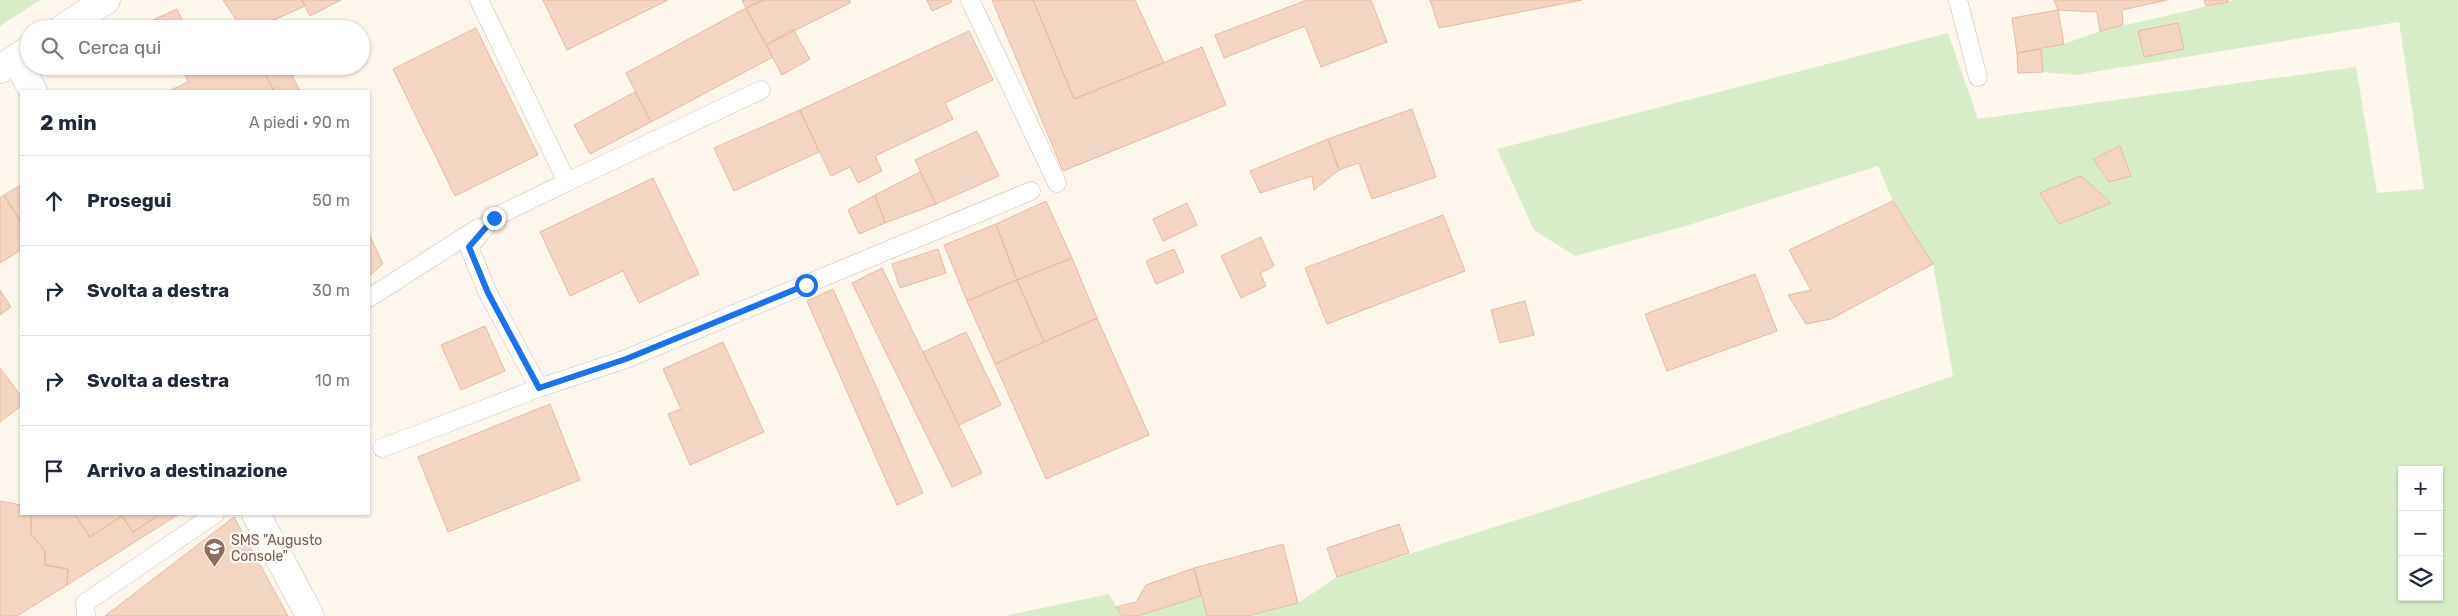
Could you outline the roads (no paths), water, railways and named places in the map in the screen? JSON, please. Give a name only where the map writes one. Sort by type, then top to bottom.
[{"type":"street","points":[[76,20],[106,0]]},
{"type":"street","points":[[24,75],[32,90]]},
{"type":"street","points":[[257,515],[310,616]]},
{"type":"lane","points":[[479,0],[567,182]]},
{"type":"lane","points":[[970,0],[1057,183]]},
{"type":"lane","points":[[1958,0],[1978,77]]},
{"type":"lane","points":[[370,297],[494,218],[761,90]]},
{"type":"lane","points":[[382,448],[539,388],[626,359],[1031,191]]},
{"type":"lane","points":[[494,218],[469,247],[488,293],[539,388]]},
{"type":"lane","points":[[86,616],[85,603],[214,515]]},
{"type":"place","name":"SMS \"Augusto Console\"","points":[[215,567]]}]
